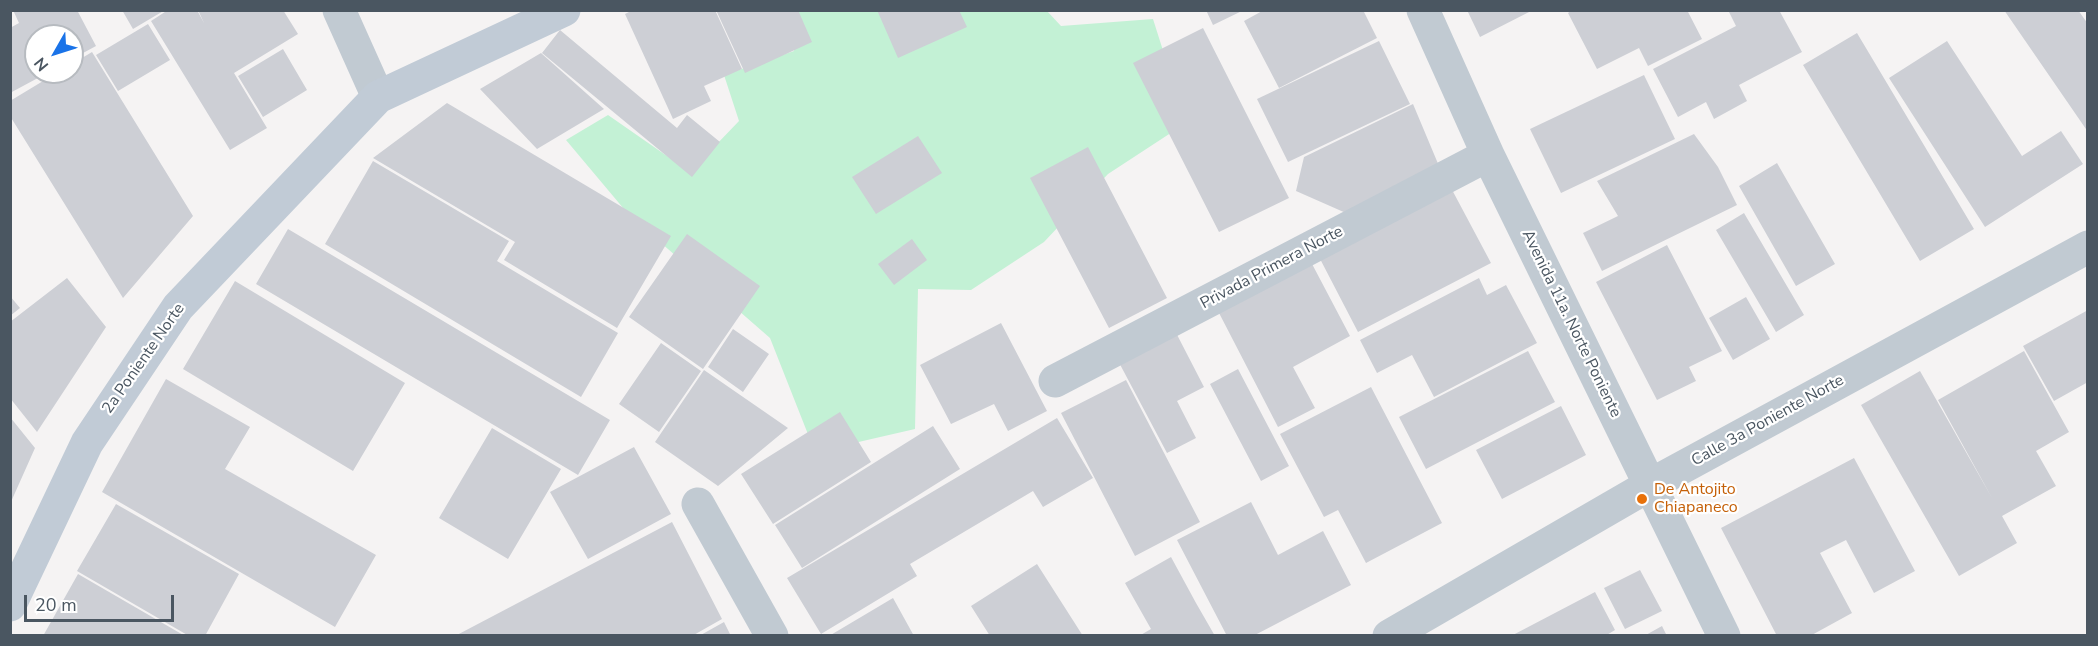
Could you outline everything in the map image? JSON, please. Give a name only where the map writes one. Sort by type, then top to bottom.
[{"type":"street","points":[[339,10],[378,96],[564,10]]},
{"type":"street","name":"Avenida 11a. Norte Poniente","points":[[1423,10],[1488,156],[1724,636]]},
{"type":"street","name":"2a Poniente Norte","points":[[10,604],[87,443],[178,307],[378,96]]},
{"type":"street","name":"Privada Primera Norte","points":[[1055,381],[1488,156]]},
{"type":"street","name":"Calle 3a Poniente Norte","points":[[1389,636],[1650,485],[2088,247]]},
{"type":"street","points":[[698,504],[772,636]]},
{"type":"green space","points":[[796,10],[1047,11],[1061,26],[1153,19],[1186,123],[1108,174],[1044,242],[971,290],[918,289],[915,429],[815,452],[770,338],[629,215],[566,140],[608,115],[690,172],[739,121],[724,75],[794,51]]},
{"type":"building","points":[[13,10],[77,10],[96,46],[84,52],[84,24],[24,24],[24,84],[27,84],[10,93],[10,28],[19,23]]},
{"type":"building","points":[[122,10],[165,10],[133,29]]},
{"type":"building","points":[[168,10],[197,10],[204,23],[198,10],[283,10],[298,34],[234,73],[267,128],[230,150],[151,21]]},
{"type":"building","points":[[633,10],[715,10],[742,69],[704,86],[711,101],[673,119],[625,14]]},
{"type":"building","points":[[716,10],[798,10],[812,42],[745,73]]},
{"type":"building","points":[[877,10],[959,10],[967,27],[898,58]]},
{"type":"building","points":[[1206,10],[1244,10],[1213,25]]},
{"type":"building","points":[[1264,10],[1363,10],[1377,38],[1279,88],[1244,21]]},
{"type":"building","points":[[1467,10],[1533,10],[1480,37]]},
{"type":"building","points":[[1572,10],[1687,10],[1702,39],[1648,66],[1639,48],[1597,69],[1568,13]]},
{"type":"building","points":[[1728,10],[1779,10],[1802,52],[1739,85],[1747,101],[1714,119],[1706,102],[1678,117],[1653,69],[1736,26]]},
{"type":"building","points":[[2004,10],[2078,10],[2088,24],[2088,132]]},
{"type":"building","points":[[148,24],[170,60],[118,91],[96,55]]},
{"type":"building","points":[[1203,28],[1289,198],[1219,232],[1133,63]]},
{"type":"building","points":[[560,30],[677,128],[687,115],[720,142],[692,177],[542,53]]},
{"type":"building","points":[[1857,33],[1974,229],[1920,261],[1803,65]]},
{"type":"building","points":[[1379,41],[1410,104],[1288,162],[1257,99]]},
{"type":"building","points":[[1947,41],[2022,156],[2061,131],[2083,164],[1985,227],[1889,78]]},
{"type":"building","points":[[283,49],[307,90],[263,117],[238,76]]},
{"type":"building","points":[[92,52],[193,216],[123,298],[10,116],[10,101],[38,84],[84,84],[84,57]]},
{"type":"building","points":[[541,53],[604,109],[537,149],[480,89]]},
{"type":"building","points":[[1644,75],[1675,139],[1561,193],[1530,129]]},
{"type":"building","points":[[447,103],[671,236],[617,328],[504,260],[515,242],[373,158]]},
{"type":"building","points":[[1413,104],[1439,166],[1355,217],[1296,191],[1304,157]]},
{"type":"building","points":[[1694,134],[1718,167],[1737,205],[1602,271],[1583,233],[1618,216],[1597,181]]},
{"type":"building","points":[[918,136],[942,173],[876,214],[852,177]]},
{"type":"building","points":[[1088,147],[1167,298],[1109,328],[1030,178]]},
{"type":"building","points":[[373,161],[509,241],[497,261],[618,333],[581,397],[325,244]]},
{"type":"building","points":[[1777,163],[1835,264],[1796,286],[1739,186]]},
{"type":"building","points":[[1450,186],[1491,263],[1358,332],[1318,255]]},
{"type":"building","points":[[1744,213],[1804,315],[1776,332],[1716,230]]},
{"type":"building","points":[[288,229],[610,420],[578,475],[256,284]]},
{"type":"building","points":[[687,234],[760,286],[703,369],[629,317]]},
{"type":"building","points":[[912,239],[927,260],[894,285],[878,264]]},
{"type":"building","points":[[1667,245],[1722,351],[1689,367],[1696,381],[1657,400],[1596,282]]},
{"type":"building","points":[[1311,262],[1350,336],[1293,367],[1315,408],[1278,427],[1218,311]]},
{"type":"building","points":[[67,278],[106,327],[37,432],[10,398],[10,322]]},
{"type":"building","points":[[1479,278],[1487,295],[1506,285],[1537,343],[1434,397],[1412,355],[1377,373],[1360,340]]},
{"type":"building","points":[[235,281],[405,383],[353,471],[183,369]]},
{"type":"building","points":[[10,296],[20,308],[10,316]]},
{"type":"building","points":[[1746,297],[1770,339],[1733,360],[1709,318]]},
{"type":"building","points":[[2088,310],[2088,382],[2054,401],[2023,346]]},
{"type":"building","points":[[1001,323],[1047,411],[1008,431],[994,404],[951,424],[920,365]]},
{"type":"building","points":[[1172,325],[1204,387],[1177,401],[1196,438],[1167,453],[1115,355]]},
{"type":"building","points":[[733,329],[769,354],[743,392],[708,367]]},
{"type":"building","points":[[661,343],[701,371],[659,432],[619,404]]},
{"type":"building","points":[[1528,351],[1555,402],[1426,469],[1399,417]]},
{"type":"building","points":[[2024,351],[2069,432],[2036,451],[2056,486],[2002,516],[2017,543],[1959,576],[1861,405],[1920,371],[1992,498],[1938,400]]},
{"type":"building","points":[[1238,369],[1289,466],[1261,481],[1210,384]]},
{"type":"building","points":[[704,370],[788,428],[718,486],[655,442]]},
{"type":"building","points":[[166,379],[250,427],[225,469],[376,555],[335,627],[102,492]]},
{"type":"building","points":[[1126,380],[1200,522],[1135,556],[1061,413]]},
{"type":"building","points":[[1371,387],[1442,523],[1366,563],[1338,510],[1324,517],[1280,434]]},
{"type":"building","points":[[1561,406],[1586,455],[1502,499],[1476,450]]},
{"type":"building","points":[[840,412],[871,462],[773,524],[741,474]]},
{"type":"building","points":[[10,417],[35,448],[10,504]]},
{"type":"building","points":[[1057,418],[1093,478],[1043,507],[1033,491],[910,564],[917,576],[821,634],[787,578]]},
{"type":"building","points":[[933,426],[960,469],[802,568],[775,525]]},
{"type":"building","points":[[492,428],[561,469],[508,559],[439,518]]},
{"type":"building","points":[[634,447],[671,514],[588,559],[550,492]]},
{"type":"building","points":[[1854,458],[1915,571],[1874,593],[1846,540],[1820,553],[1852,613],[1810,636],[1777,636],[1721,528]]},
{"type":"building","points":[[1251,502],[1278,555],[1323,531],[1351,585],[1253,636],[1227,636],[1177,540]]},
{"type":"building","points":[[116,504],[239,574],[205,636],[189,636],[77,571]]},
{"type":"building","points":[[672,522],[722,619],[692,636],[455,636]]},
{"type":"building","points":[[1171,557],[1215,636],[1139,636],[1151,629],[1125,583]]},
{"type":"building","points":[[1037,564],[1083,636],[990,636],[971,606]]},
{"type":"building","points":[[1640,570],[1662,611],[1625,629],[1604,588]]},
{"type":"building","points":[[78,574],[185,636],[43,636]]},
{"type":"building","points":[[1595,592],[1615,630],[1605,636],[1511,636]]},
{"type":"building","points":[[893,598],[914,636],[829,636]]},
{"type":"building","points":[[724,622],[731,636],[699,636]]},
{"type":"building","points":[[1662,626],[1667,636],[1644,636]]},
{"type":"place","name":"De Antojito Chiapaneco","points":[[1642,499]]}]
